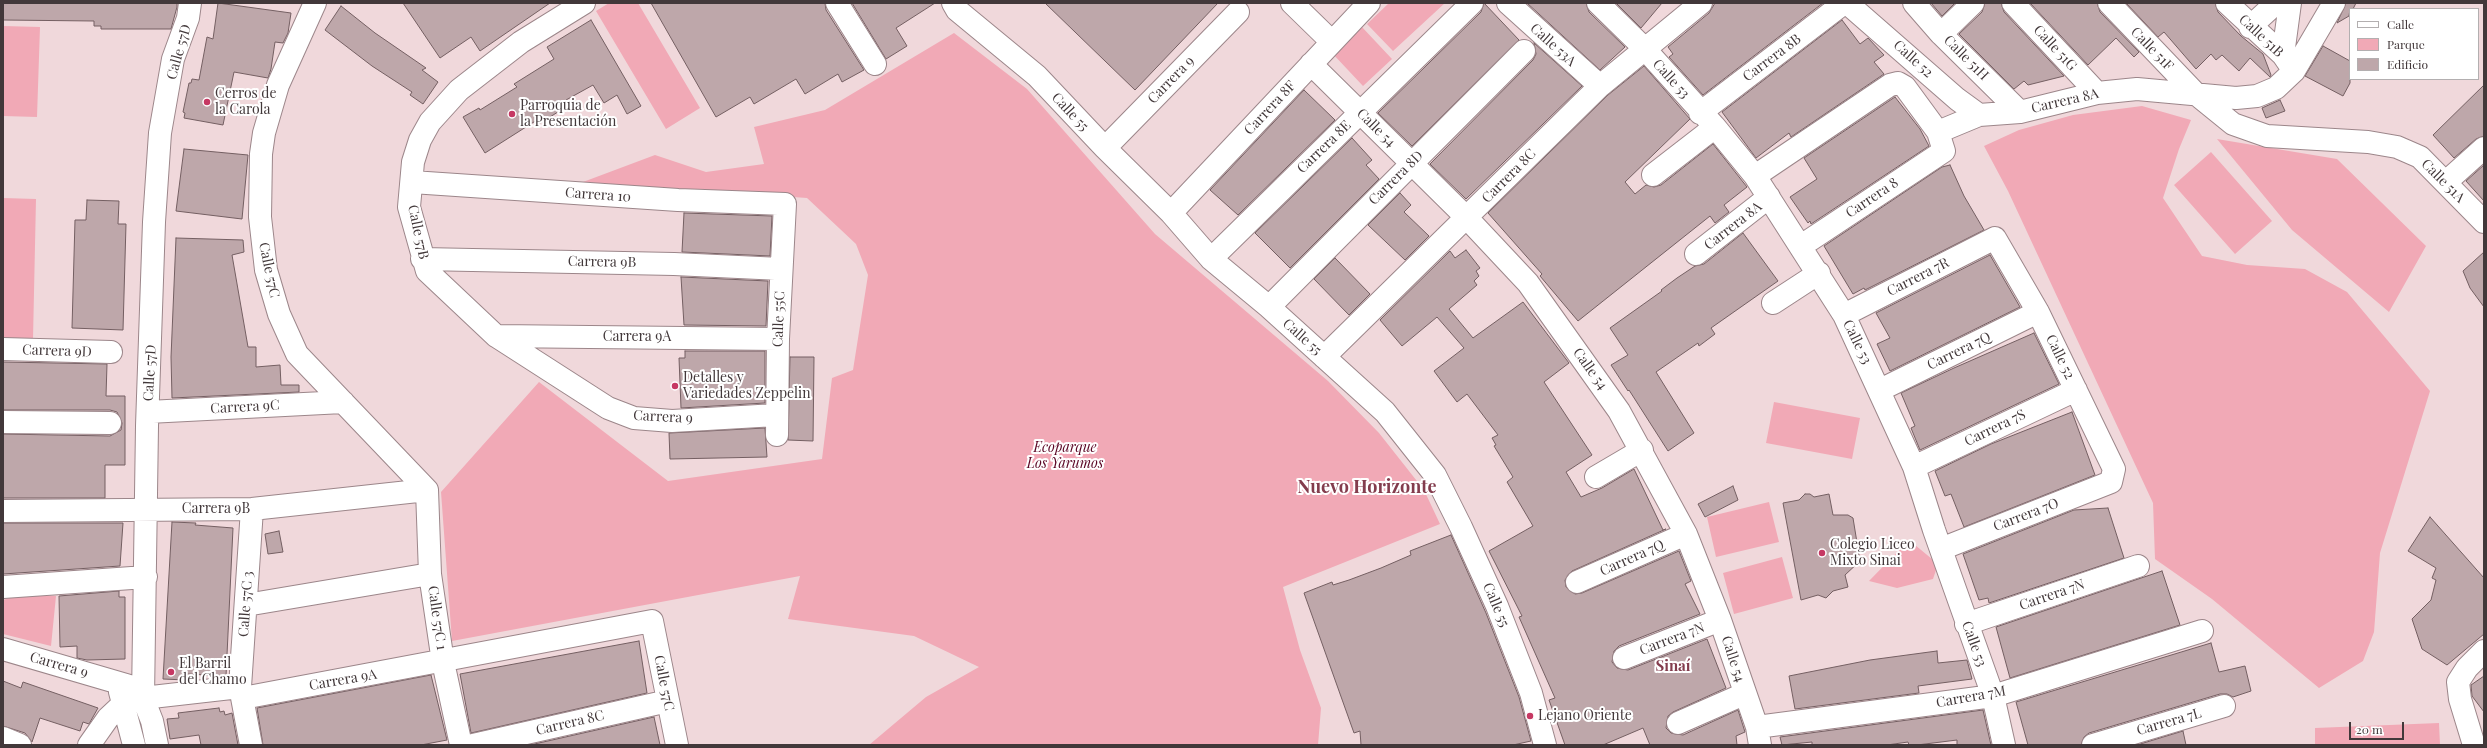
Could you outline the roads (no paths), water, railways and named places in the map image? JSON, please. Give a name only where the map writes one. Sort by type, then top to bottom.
[{"type":"street","name":"Calle 57D","points":[[134,745],[134,701],[146,578],[148,412],[154,222],[160,133],[173,59],[188,18],[190,3]]},
{"type":"street","name":"Calle 57C","points":[[314,3],[278,85],[264,133],[261,154],[260,218],[266,270],[279,314],[298,354],[427,490]]},
{"type":"street","name":"Calle 57B","points":[[540,363],[496,336],[427,271],[422,259],[410,207],[413,162],[420,140],[430,122],[459,90],[521,42],[584,3]]},
{"type":"street","points":[[837,3],[875,64]]},
{"type":"street","name":"Calle 55","points":[[953,3],[957,10],[1037,76],[1105,148],[1171,213],[1210,259],[1269,307],[1386,412],[1435,475],[1497,606],[1531,693],[1545,745]]},
{"type":"street","points":[[1292,3],[1332,42]]},
{"type":"street","name":"Carrera 8F","points":[[1171,213],[1369,3]]},
{"type":"street","name":"Carrera 8E","points":[[1210,259],[1472,3]]},
{"type":"street","name":"Calle 53A","points":[[1508,3],[1600,86]]},
{"type":"street","name":"Calle 53","points":[[1598,3],[1644,48],[1755,176],[1819,273],[1844,315],[1880,390],[1914,467],[1966,624],[1993,696],[2004,745]]},
{"type":"street","name":"Carrera 8C","points":[[1324,357],[1600,86],[1700,3]]},
{"type":"street","name":"Carrera 8B","points":[[1653,175],[1708,120],[1844,3]]},
{"type":"street","name":"Calle 52","points":[[1847,3],[1958,99],[1979,115]]},
{"type":"street","name":"Calle 51H","points":[[1914,3],[1941,34],[2020,112]]},
{"type":"street","points":[[1941,34],[1973,3]]},
{"type":"street","name":"Calle 51G","points":[[2013,3],[2097,93]]},
{"type":"street","name":"Calle 51F","points":[[2109,3],[2196,94]]},
{"type":"street","name":"Calle 51B","points":[[2227,3],[2250,27],[2289,63]]},
{"type":"street","points":[[2250,27],[2276,3]]},
{"type":"street","points":[[2289,63],[2290,3]]},
{"type":"street","name":"Carrera 8A","points":[[1941,141],[1979,115],[2020,112],[2097,93],[2137,89],[2236,98],[2257,96],[2276,88],[2289,63],[2334,3]]},
{"type":"street","name":"Carrera 9","points":[[1105,148],[1238,12]]},
{"type":"street","name":"Carrera 8D","points":[[1269,307],[1524,51]]},
{"type":"street","name":"Calle 54","points":[[1311,64],[1467,218],[1528,283],[1590,368],[1642,450],[1686,534],[1720,620],[1758,736]]},
{"type":"street","name":"Calle 52","points":[[1755,176],[1890,85],[1898,83],[1905,87],[1941,141]]},
{"type":"street","name":"Calle 51A","points":[[2196,94],[2233,124],[2267,136],[2368,142],[2396,147],[2420,157],[2484,222]]},
{"type":"street","name":"Carrera 8","points":[[1801,246],[1941,141]]},
{"type":"street","points":[[2446,182],[2484,148]]},
{"type":"street","name":"Carrera 10","points":[[412,182],[678,200],[785,204]]},
{"type":"street","name":"Carrera 8A","points":[[1696,254],[1769,197]]},
{"type":"street","name":"Calle 55C","points":[[776,425],[778,339],[785,204]]},
{"type":"street","name":"Calle 52","points":[[1993,239],[1997,240],[2038,312],[2076,390],[2114,469],[2111,482]]},
{"type":"street","name":"Carrera 7R","points":[[1844,315],[1993,239]]},
{"type":"street","name":"Carrera 9B","points":[[422,259],[674,264],[782,269]]},
{"type":"street","points":[[1773,303],[1819,273]]},
{"type":"street","name":"Carrera 7Q","points":[[1880,390],[2038,312]]},
{"type":"street","name":"Carrera 9A","points":[[496,336],[778,339]]},
{"type":"street","name":"Carrera 9D","points":[[3,349],[110,352]]},
{"type":"street","name":"Carrera 9","points":[[540,363],[608,408],[634,418],[776,425]]},
{"type":"street","name":"Carrera 7S","points":[[1914,467],[2076,390]]},
{"type":"street","name":"Carrera 9C","points":[[148,412],[343,402]]},
{"type":"street","points":[[3,422],[110,423]]},
{"type":"street","points":[[1596,477],[1642,450]]},
{"type":"street","name":"Carrera 7O","points":[[1941,549],[2111,482]]},
{"type":"street","name":"Carrera 9B","points":[[3,511],[252,509],[427,490]]},
{"type":"street","name":"Calle 57C 1","points":[[427,490],[430,574],[443,662],[461,745]]},
{"type":"street","name":"Calle 57C 3","points":[[250,745],[242,693],[252,509]]},
{"type":"street","name":"Carrera 7Q","points":[[1578,582],[1686,534]]},
{"type":"street","name":"Carrera 7N","points":[[1966,624],[2138,566]]},
{"type":"street","points":[[246,605],[430,574]]},
{"type":"street","points":[[3,587],[146,578]]},
{"type":"street","name":"Carrera 7N","points":[[1624,658],[1720,620]]},
{"type":"street","name":"Calle 57C","points":[[443,662],[652,621],[677,745]]},
{"type":"street","name":"Carrera 7M","points":[[1758,736],[1993,696],[2202,631]]},
{"type":"street","name":"Carrera 9","points":[[3,649],[133,686],[134,701]]},
{"type":"street","points":[[2474,745],[2460,699],[2458,682],[2467,668],[2484,651]]},
{"type":"street","name":"Carrera 9A","points":[[134,701],[242,693],[443,662]]},
{"type":"street","points":[[1678,723],[1744,694]]},
{"type":"street","name":"Calle 57D","points":[[134,701],[152,721],[157,745]]},
{"type":"street","points":[[89,745],[108,718],[134,701]]},
{"type":"street","name":"Carrera 8C","points":[[473,745],[668,701]]},
{"type":"street","name":"Carrera 7L","points":[[2092,745],[2224,706]]},
{"type":"street","points":[[3,738],[20,745]]},
{"type":"place","name":"Cerros de la Carola","points":[[207,102]]},
{"type":"place","name":"Parroquia de la Presentación","points":[[512,114]]},
{"type":"place","name":"Detalles y Variedades Zeppelin","points":[[675,386]]},
{"type":"place","name":"Colegio Liceo Mixto Sinai","points":[[1822,553]]},
{"type":"place","name":"El Barril del Chamo","points":[[171,672]]},
{"type":"place","name":"Lejano Oriente","points":[[1530,716]]},
{"type":"district","name":"Nuevo Horizonte","points":[[1367,487]]},
{"type":"district","name":"Sinaí","points":[[1673,666]]},
{"type":"park label","name":"Ecoparque Los Yarumos","points":[[1065,456]]}]
